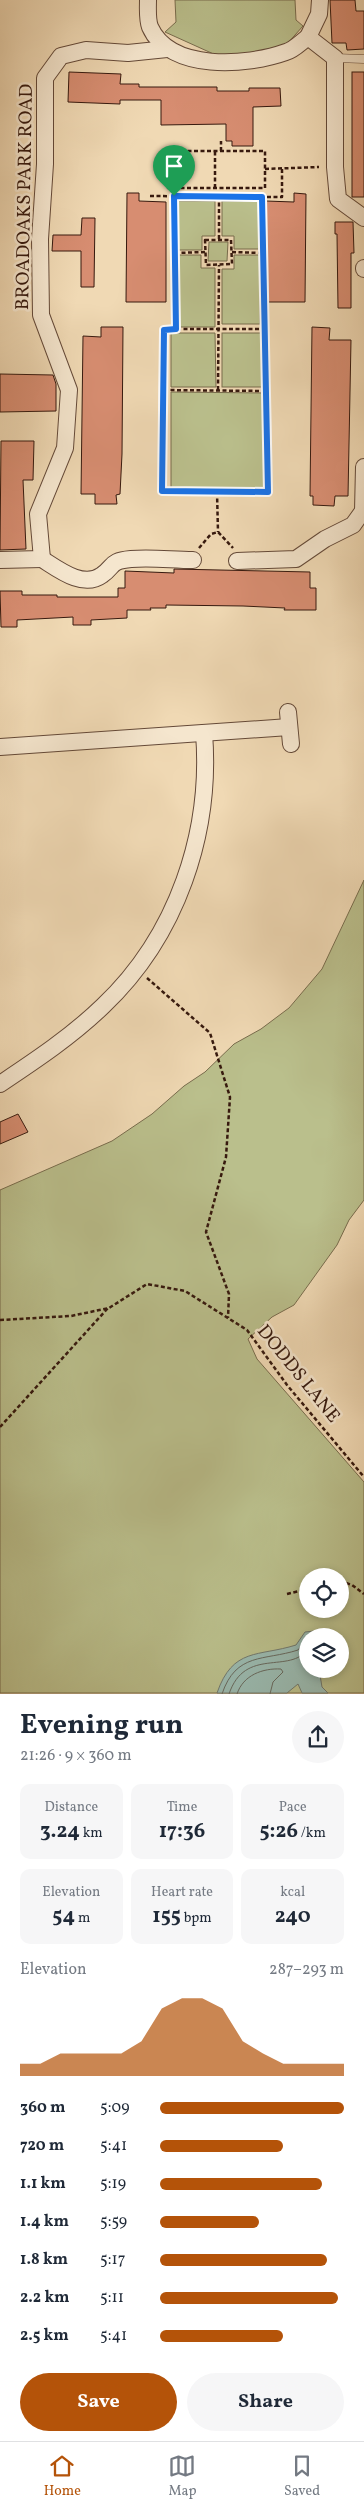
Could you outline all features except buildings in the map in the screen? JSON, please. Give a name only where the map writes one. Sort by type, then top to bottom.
[{"type":"street","points":[[148,0],[149,25],[167,49]]},
{"type":"street","name":"BROADOAKS PARK ROAD","points":[[42,559],[38,514],[65,448],[69,390],[41,315],[40,239],[45,164],[45,78],[61,56],[86,50],[128,53],[167,49],[214,63],[257,59],[288,52],[308,37],[319,14],[320,0]]},
{"type":"street","points":[[308,37],[335,58],[335,167],[338,199],[364,218]]},
{"type":"street","points":[[245,561],[296,559],[325,539],[353,525],[363,511],[364,467]]},
{"type":"street","points":[[0,560],[42,559],[63,572],[84,580],[102,575],[112,563],[131,558],[188,560]]},
{"type":"street","points":[[0,748],[204,733],[289,719],[291,744]]},
{"type":"street","points":[[0,1084],[58,1044],[105,1004],[136,969],[163,927],[183,885],[202,821],[206,769],[204,733]]},
{"type":"lane","points":[[335,58],[364,59]]},
{"type":"path","points":[[221,141],[221,151]]},
{"type":"path","points":[[168,151],[215,151],[265,151],[265,188],[168,188],[168,151]]},
{"type":"path","points":[[215,151],[215,188]]},
{"type":"path","points":[[265,169],[335,167]]},
{"type":"path","points":[[150,196],[282,197],[282,168]]},
{"type":"path","points":[[174,196],[176,329]]},
{"type":"path","points":[[219,196],[219,240]]},
{"type":"path","points":[[262,197],[263,329]]},
{"type":"path","points":[[205,240],[219,240],[231,240],[232,264],[206,265],[205,240]]},
{"type":"path","points":[[175,253],[206,252]]},
{"type":"path","points":[[232,252],[263,253]]},
{"type":"path","points":[[218,390],[219,265]]},
{"type":"path","points":[[176,329],[266,329],[268,492],[162,491],[164,330],[176,329]]},
{"type":"path","points":[[164,390],[267,391]]},
{"type":"path","points":[[217,492],[218,532],[234,549],[244,552],[245,561]]},
{"type":"path","points":[[188,560],[189,551],[198,549],[211,534],[218,532]]},
{"type":"path","points":[[136,969],[210,1033],[230,1097],[226,1156],[206,1232],[229,1294],[228,1318]]},
{"type":"path","name":"DODDS LANE","points":[[0,1320],[71,1316],[109,1308],[147,1284],[186,1292],[247,1330],[287,1385],[364,1477]]},
{"type":"path","points":[[0,1427],[109,1308]]},
{"type":"path","points":[[349,1584],[364,1594]]},
{"type":"path","points":[[287,1594],[299,1591]]},
{"type":"green space","points":[[175,0],[295,0],[296,20],[303,26],[287,44],[267,53],[218,56],[165,32],[176,22]]},
{"type":"green space","points":[[178,201],[215,201],[215,236],[202,236],[202,250],[178,250]]},
{"type":"green space","points":[[222,201],[259,201],[259,249],[234,249],[234,236],[222,236]]},
{"type":"green space","points":[[209,242],[228,242],[227,261],[208,261]]},
{"type":"green space","points":[[178,255],[201,255],[201,268],[215,268],[215,327],[178,327]]},
{"type":"green space","points":[[234,255],[260,255],[260,324],[222,324],[222,269],[234,269]]},
{"type":"green space","points":[[171,333],[215,333],[216,387],[171,387]]},
{"type":"green space","points":[[222,333],[264,333],[264,387],[222,387]]},
{"type":"green space","points":[[171,392],[265,393],[264,489],[171,488]]},
{"type":"green space","points":[[364,880],[364,1200],[349,1220],[337,1245],[294,1305],[272,1317],[248,1339],[257,1359],[364,1482],[364,1693],[0,1693],[0,1190],[112,1141],[152,1114],[184,1086],[205,1072],[234,1044],[261,1029],[289,1008],[322,969]]},
{"type":"water","points":[[299,1641],[299,1678],[320,1678],[322,1687],[328,1693],[302,1693],[298,1684],[287,1693],[217,1693],[223,1678],[239,1661],[248,1656],[296,1645]]},
{"type":"route","points":[[174,196],[262,197],[263,329],[266,329],[268,492],[162,491],[164,330],[176,329],[174,196]]}]
